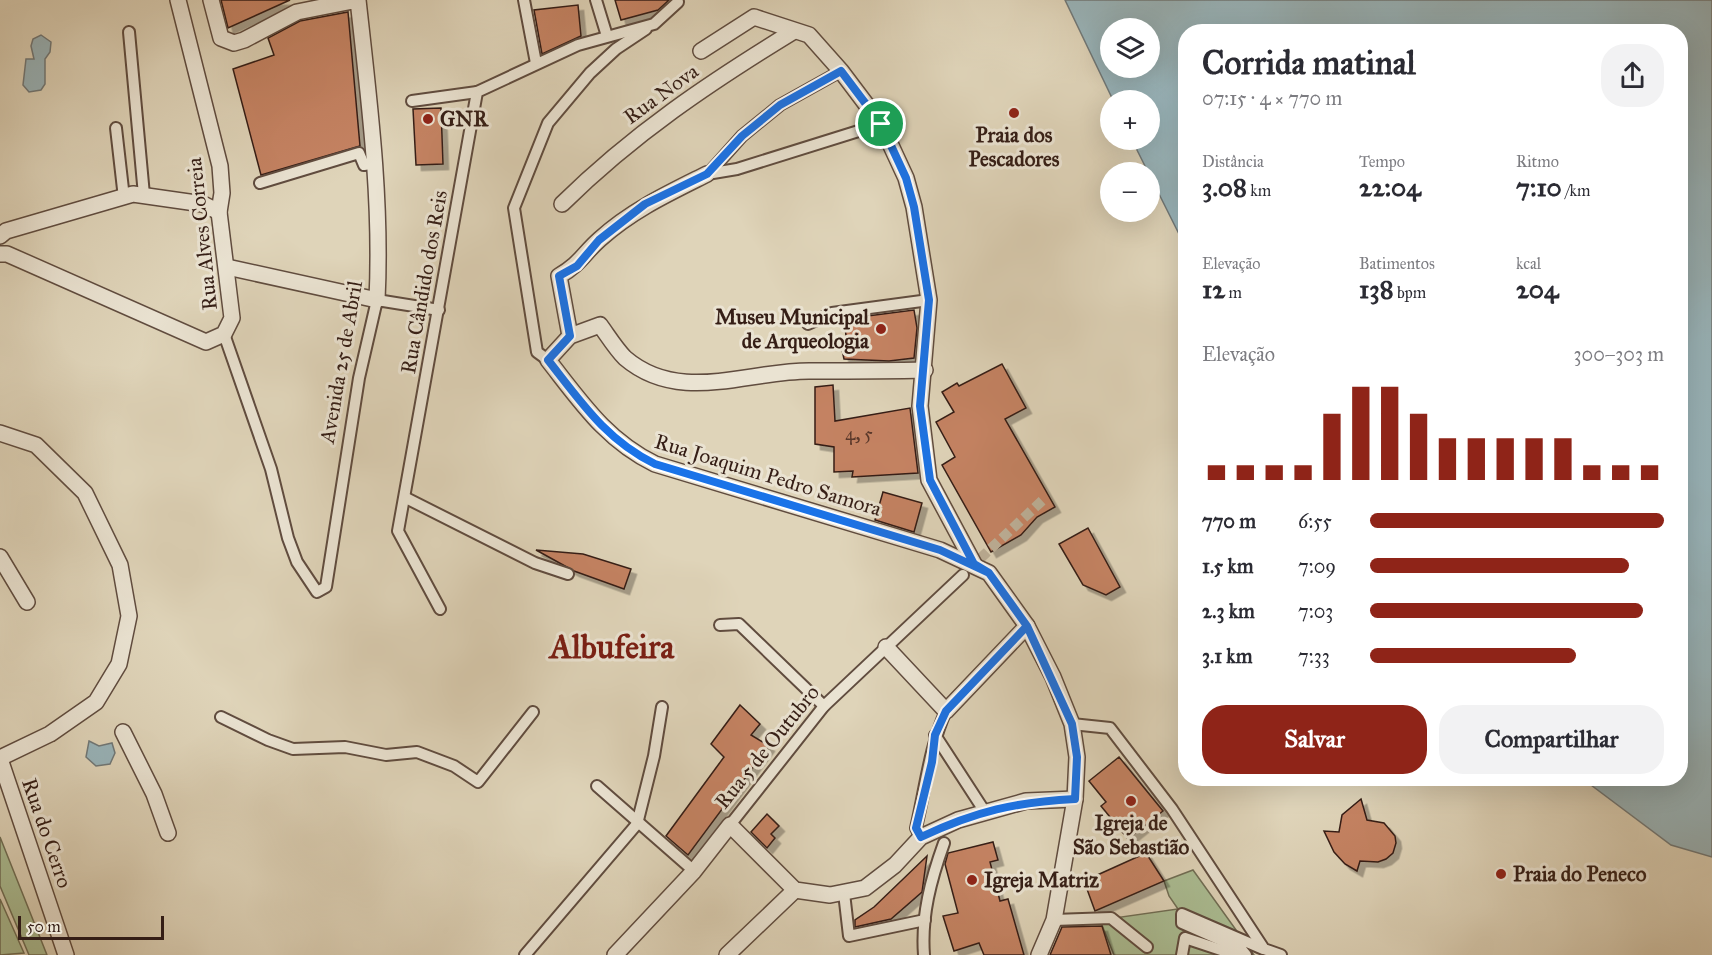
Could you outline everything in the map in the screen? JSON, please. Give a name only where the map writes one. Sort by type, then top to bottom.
[{"type":"street","name":"Rua Alves Correia","points":[[178,0],[220,166],[222,193],[219,212],[232,318],[224,334],[271,469],[297,562],[322,590]]},
{"type":"street","points":[[211,0],[218,33],[226,41],[244,40],[297,12],[358,0]]},
{"type":"street","name":"Avenida 25 de Abril","points":[[322,590],[359,378],[377,300],[380,242],[376,163],[358,0]]},
{"type":"street","points":[[524,0],[536,63]]},
{"type":"street","points":[[596,0],[607,36]]},
{"type":"street","points":[[678,2],[654,24],[616,48],[590,73],[548,123],[514,208],[537,352],[548,360],[570,336],[600,325],[624,357],[658,376],[676,382],[702,383],[810,370],[835,373],[925,370]]},
{"type":"street","points":[[701,51],[754,17],[808,35],[841,71],[881,124],[906,178],[914,207],[929,300],[925,370],[920,406],[930,480],[968,569]]},
{"type":"street","points":[[412,101],[477,92],[536,63],[607,36],[654,24]]},
{"type":"street","name":"Rua Nova","points":[[562,204],[590,176],[664,114],[794,31]]},
{"type":"street","points":[[129,32],[144,195]]},
{"type":"street","points":[[707,174],[742,136],[780,105],[841,71]]},
{"type":"street","name":"Rua Cândido dos Reis","points":[[440,609],[398,531],[406,498],[477,92]]},
{"type":"street","points":[[570,336],[559,276],[599,240],[645,204],[707,174],[737,169],[881,124]]},
{"type":"street","points":[[116,128],[124,198]]},
{"type":"street","points":[[260,183],[358,153],[364,165],[376,163]]},
{"type":"street","points":[[0,236],[6,231],[124,198],[144,195],[203,204],[219,212]]},
{"type":"street","points":[[2,252],[206,342],[224,334]]},
{"type":"street","points":[[227,267],[377,300],[438,310]]},
{"type":"street","points":[[808,324],[832,314],[929,300]]},
{"type":"street","name":"Rua Joaquim Pedro Samora","points":[[548,360],[603,430],[630,452],[655,464],[940,550],[968,569],[989,573],[1027,626]]},
{"type":"street","points":[[0,433],[36,445],[85,493],[120,565],[129,616],[119,664],[96,702],[50,735],[0,759]]},
{"type":"street","points":[[406,498],[535,563],[568,574]]},
{"type":"street","points":[[0,556],[27,602]]},
{"type":"street","name":"Rua 5 de Outubro","points":[[615,955],[694,871],[824,706],[968,569]]},
{"type":"street","points":[[720,625],[739,624],[824,706]]},
{"type":"street","points":[[921,837],[916,828],[932,762],[935,735],[946,711],[1027,626],[1072,724],[1077,757],[1075,799],[1054,920],[1039,955]]},
{"type":"street","points":[[886,647],[946,711]]},
{"type":"street","points":[[525,955],[637,824],[654,756],[662,707]]},
{"type":"street","points":[[221,717],[268,740],[293,749],[345,747],[386,754],[417,752],[454,766],[478,782],[533,712]]},
{"type":"street","points":[[1072,724],[1110,728],[1172,809],[1264,950]]},
{"type":"street","points":[[123,732],[154,794],[168,833]]},
{"type":"street","points":[[935,735],[985,812]]},
{"type":"street","name":"Rua do Cerro","points":[[0,759],[66,955]]},
{"type":"street","points":[[597,786],[637,824],[694,871]]},
{"type":"street","points":[[730,825],[795,890],[830,895],[865,888],[895,865],[921,837],[958,820],[1026,801],[1075,799]]},
{"type":"street","points":[[924,955],[922,934],[932,875],[944,843]]},
{"type":"street","points":[[727,955],[795,890]]},
{"type":"street","points":[[844,893],[849,936],[925,920]]},
{"type":"street","points":[[1246,955],[1241,949],[1182,922],[1182,914],[1264,950],[1281,955]]},
{"type":"street","points":[[1054,920],[1111,918],[1147,947]]},
{"type":"street","points":[[1182,955],[1185,938],[1236,955]]},
{"type":"green space","points":[[0,837],[47,955],[29,955],[0,886]]},
{"type":"green space","points":[[1193,870],[1254,955],[1114,955],[1100,920],[1178,909],[1169,896],[1164,881]]},
{"type":"green space","points":[[0,899],[24,953],[0,955]]},
{"type":"water","points":[[1065,0],[1712,0],[1712,857],[1671,845],[1592,786],[1688,786],[1688,24],[1178,24],[1178,232],[1160,196],[1160,162],[1143,162],[1137,150],[1160,150],[1160,90],[1108,90],[1102,78],[1160,78],[1160,18],[1100,18],[1100,73]]},
{"type":"water","points":[[41,35],[51,42],[50,52],[45,59],[45,84],[41,90],[29,92],[23,85],[26,59],[34,59],[31,46],[33,39]]},
{"type":"water","points":[[89,741],[99,746],[112,743],[115,753],[110,764],[96,766],[86,757]]},
{"type":"building","points":[[221,0],[290,0],[228,28]]},
{"type":"building","points":[[615,0],[669,0],[658,10],[621,20]]},
{"type":"building","points":[[578,5],[581,36],[542,54],[534,10]]},
{"type":"building","points":[[348,12],[360,146],[261,175],[233,69],[274,55],[268,38],[300,21]]},
{"type":"building","points":[[441,108],[443,164],[416,165],[413,109]]},
{"type":"building","name":"Museu Municipal de Arqueologia","points":[[914,310],[917,328],[914,358],[889,361],[844,359],[841,345],[847,344],[844,319]]},
{"type":"building","points":[[1002,364],[1026,408],[1005,419],[1055,507],[1037,517],[1021,535],[991,552],[942,465],[955,457],[936,422],[954,412],[942,392],[957,383],[959,386]]},
{"type":"building","points":[[833,385],[835,421],[910,408],[918,473],[852,477],[853,471],[834,472],[834,447],[815,444],[815,387]]},
{"type":"building","points":[[883,492],[922,503],[914,532],[875,520]]},
{"type":"building","points":[[1088,528],[1120,587],[1106,595],[1083,585],[1059,544]]},
{"type":"building","points":[[536,550],[583,554],[631,569],[624,589],[574,571]]},
{"type":"building","points":[[740,705],[760,724],[751,735],[769,746],[688,855],[666,836],[724,757],[711,744]]},
{"type":"building","name":"Igreja de São Sebastião","points":[[1119,757],[1163,811],[1128,839],[1101,806],[1106,802],[1089,781]]},
{"type":"building","points":[[1361,799],[1367,820],[1384,823],[1395,836],[1396,843],[1393,853],[1386,859],[1378,862],[1360,861],[1357,871],[1345,864],[1334,852],[1324,831],[1339,832],[1342,815]]},
{"type":"building","points":[[767,814],[779,826],[771,834],[775,838],[767,848],[751,832]]},
{"type":"building","name":"Igreja Matriz","points":[[993,842],[998,860],[990,862],[1000,901],[1008,899],[1024,955],[984,955],[979,943],[954,951],[943,916],[958,913],[945,864],[948,853]]},
{"type":"building","points":[[1146,853],[1164,881],[1095,911],[1084,881]]},
{"type":"building","points":[[927,856],[922,892],[891,919],[855,927],[855,920],[874,907]]},
{"type":"building","points":[[1102,926],[1111,955],[1050,955],[1062,927]]},
{"type":"tunnel","points":[[969,569],[1045,498]]},
{"type":"place","name":"Praia dos Pescadores","points":[[1014,113]]},
{"type":"place","name":"GNR","points":[[428,119]]},
{"type":"place","name":"Museu Municipal de Arqueologia","points":[[881,329]]},
{"type":"place","name":"Igreja de São Sebastião","points":[[1131,801]]},
{"type":"place","name":"Praia do Peneco","points":[[1501,874]]},
{"type":"place","name":"Igreja Matriz","points":[[972,880]]},
{"type":"district","name":"Albufeira","points":[[612,647]]},
{"type":"route","points":[[881,124],[841,71],[780,105],[742,136],[707,174],[645,204],[599,240],[577,266],[559,276],[570,336],[548,360],[603,430],[630,452],[679,473],[940,550],[989,573],[1027,626],[1053,677],[1072,724],[1077,757],[1075,799],[1026,801],[958,820],[921,837],[916,828],[932,762],[935,735],[946,711],[1027,626],[989,573],[974,564],[930,480],[920,406],[925,370],[929,300],[918,246],[914,207],[906,178],[881,124]]}]
